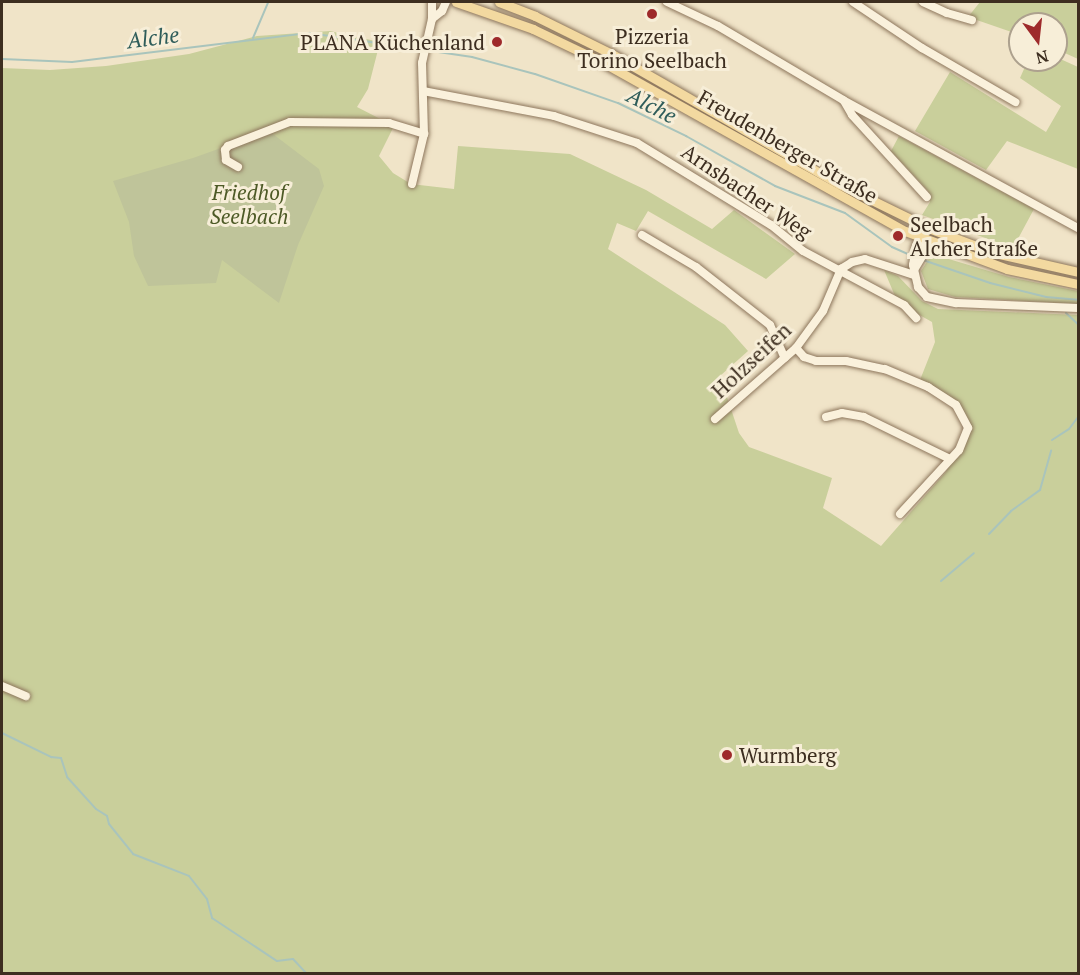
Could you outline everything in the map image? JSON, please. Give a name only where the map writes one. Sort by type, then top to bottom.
[{"type":"main road","name":"Freudenberger Straße","points":[[456,2],[510,20],[604,63],[878,218],[926,239],[1007,269],[1078,284]]},
{"type":"main road","name":"Freudenberger Straße","points":[[499,2],[544,20],[610,53],[838,184],[931,229],[995,253],[1078,272]]},
{"type":"main road","points":[[926,239],[931,229]]},
{"type":"street","points":[[412,184],[424,134],[424,49],[432,19],[432,2]]},
{"type":"street","points":[[432,19],[442,11],[446,2]]},
{"type":"street","name":"Freudenberger Straße","points":[[668,2],[718,26],[843,99],[1078,228]]},
{"type":"street","points":[[852,2],[922,48],[1015,102]]},
{"type":"street","points":[[923,2],[947,13],[972,20]]},
{"type":"street","name":"Arnsbacher Weg","points":[[423,91],[555,116],[637,143],[771,225],[803,251],[841,269],[904,305],[915,318]]},
{"type":"street","name":"Freudenberger Straße","points":[[843,99],[852,115],[927,197]]},
{"type":"street","points":[[238,167],[226,160],[225,150],[228,146],[290,122],[389,123],[424,134]]},
{"type":"street","points":[[642,235],[696,267],[770,325],[785,358]]},
{"type":"street","points":[[926,239],[916,246],[915,269],[922,292],[934,300],[1078,308]]},
{"type":"street","points":[[915,269],[924,253],[926,239]]},
{"type":"street","points":[[841,269],[852,262],[865,259],[915,269]]},
{"type":"street","name":"Holzseifen","points":[[715,419],[796,348],[823,311],[841,269]]},
{"type":"street","points":[[796,348],[804,357],[816,361],[846,361],[885,369],[928,387],[956,405],[968,428],[959,450],[900,514]]},
{"type":"street","points":[[826,417],[842,412],[864,417],[950,459]]},
{"type":"street","points":[[2,686],[26,696]]},
{"type":"green space","points":[[980,2],[1078,2],[1078,59],[1068,54],[1068,12],[1008,12],[1008,31],[968,17]]},
{"type":"green space","points":[[330,31],[380,42],[368,89],[357,107],[394,126],[379,156],[393,173],[411,184],[454,189],[458,146],[570,154],[646,190],[712,229],[734,210],[795,254],[766,279],[648,211],[636,231],[617,223],[608,249],[725,325],[748,351],[720,376],[739,433],[749,447],[832,478],[823,508],[881,546],[945,473],[972,430],[954,400],[920,380],[935,342],[932,322],[916,313],[895,296],[884,270],[898,276],[922,301],[938,309],[1078,315],[1078,973],[2,973],[2,68],[50,70],[106,66],[189,54],[257,36]]},
{"type":"green space","points":[[1068,62],[1078,67],[1078,169],[1007,141],[986,170],[915,131],[950,72],[1046,132],[1061,106],[1020,78],[1023,72],[1068,72]]},
{"type":"green space","name":"Friedhof Seelbach","points":[[269,131],[319,169],[324,186],[298,245],[279,303],[222,260],[216,283],[148,286],[134,256],[129,222],[113,181],[193,158]]},
{"type":"green space","points":[[899,136],[1034,209],[1013,248],[922,215],[930,202],[928,191],[891,151]]},
{"type":"green space","points":[[932,254],[1009,277],[1078,291],[1078,304],[955,297],[928,289],[921,271]]},
{"type":"waterway","points":[[253,38],[268,2]]},
{"type":"waterway","name":"Alche","points":[[2,59],[72,62],[309,33],[472,57],[535,74],[618,103],[686,136],[775,186],[845,213],[892,247],[912,256]]},
{"type":"waterway","name":"Alche","points":[[923,260],[990,283],[1046,297],[1078,300]]},
{"type":"waterway","name":"Alche","points":[[1066,313],[1078,324]]},
{"type":"waterway","points":[[1052,440],[1069,429],[1078,417]]},
{"type":"waterway","points":[[989,534],[1011,511],[1040,490],[1051,451]]},
{"type":"waterway","points":[[941,581],[974,553]]},
{"type":"waterway","points":[[2,733],[51,757],[61,758],[67,777],[96,809],[107,816],[109,824],[133,854],[189,876],[207,899],[212,918],[277,961],[293,959],[307,974]]},
{"type":"place","name":"Pizzeria Torino Seelbach","points":[[652,14]]},
{"type":"place","name":"PLANA Küchenland","points":[[497,42]]},
{"type":"place","name":"Seelbach Alcher Straße","points":[[898,236]]},
{"type":"place","name":"Wurmberg","points":[[727,755]]}]
